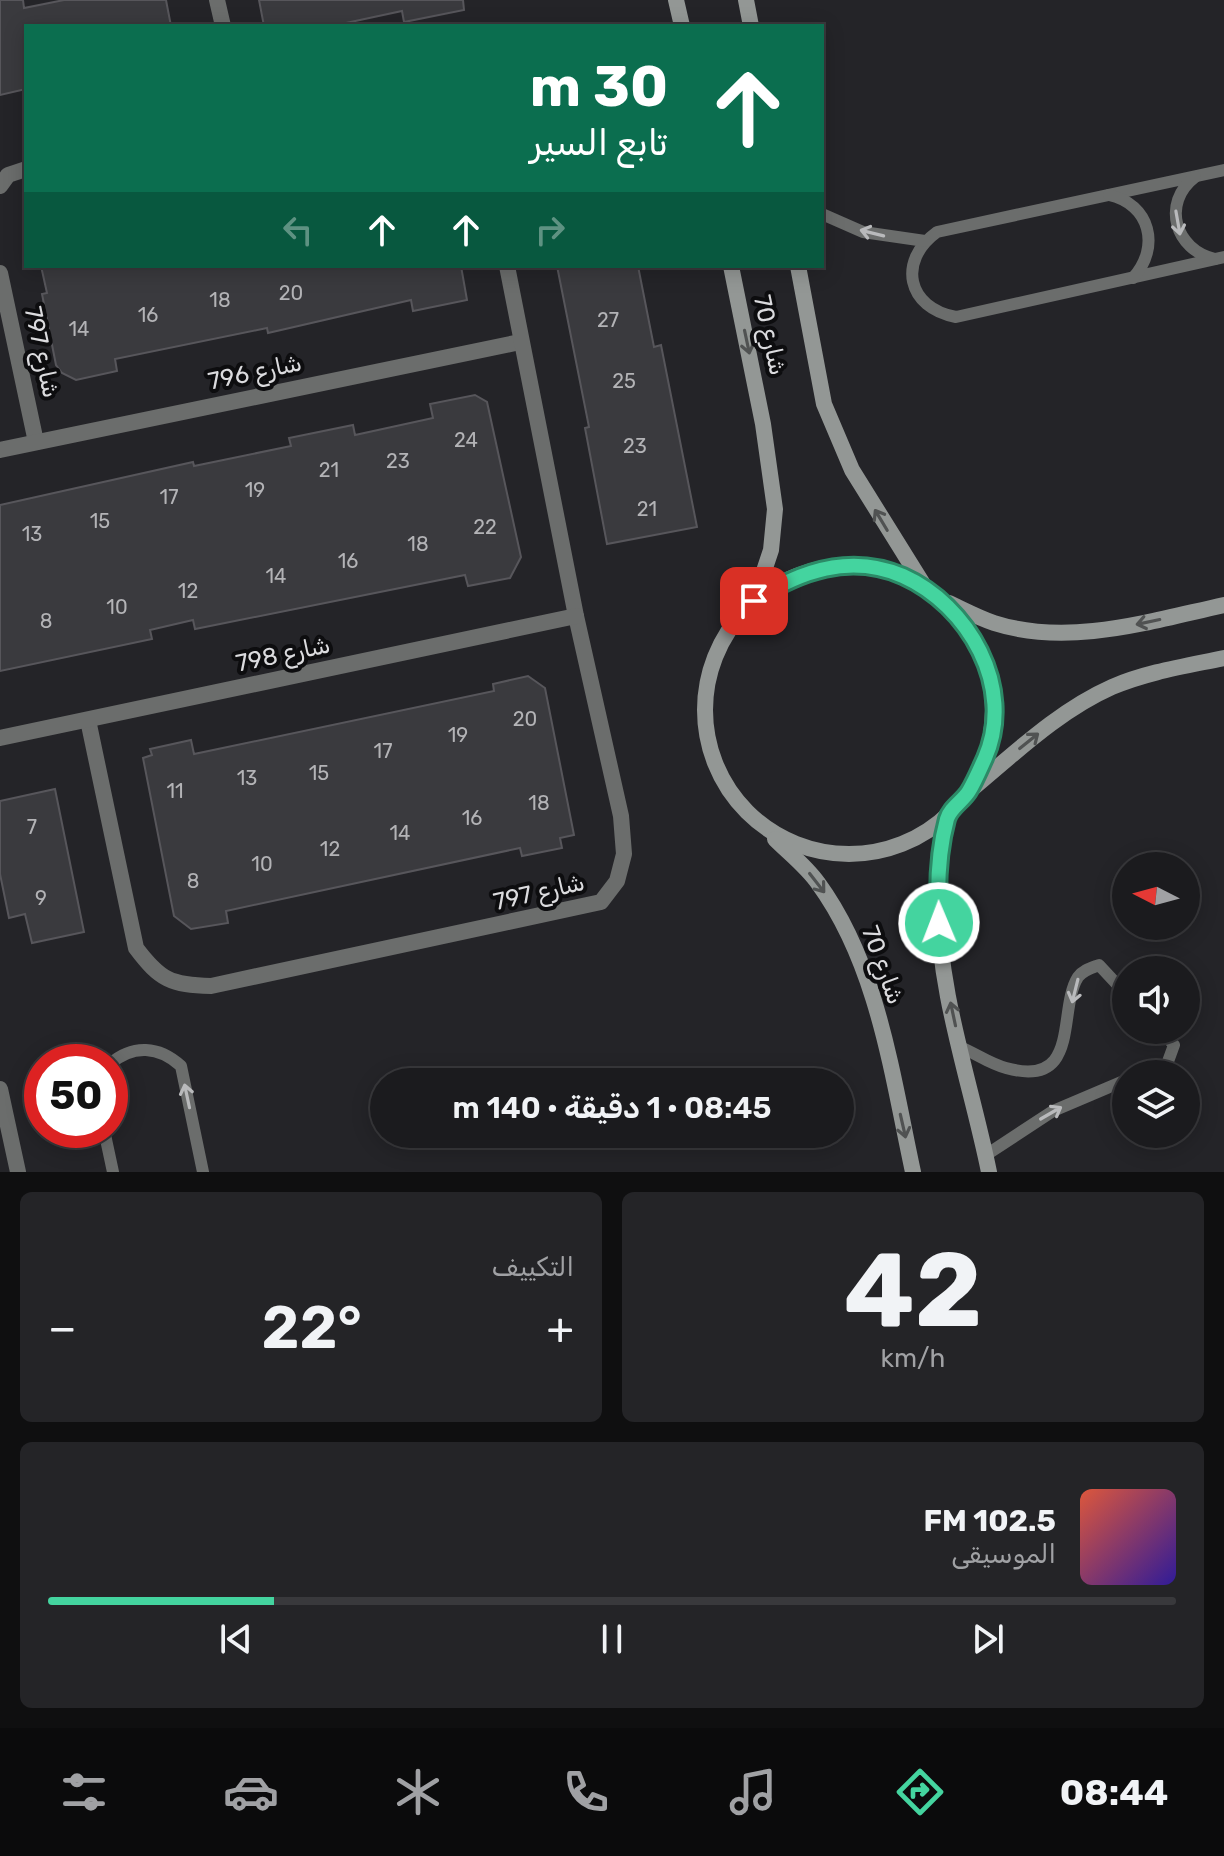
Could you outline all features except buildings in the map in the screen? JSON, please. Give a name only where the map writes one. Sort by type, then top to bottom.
[{"type":"main road","points":[[676,0],[682,24]]},
{"type":"main road","points":[[746,0],[751,24]]},
{"type":"main road","name":"شارع 70","points":[[731,268],[763,424],[775,509],[771,550],[754,601]]},
{"type":"main road","name":"شارع 70","points":[[798,268],[824,404],[852,470],[924,585]]},
{"type":"main road","points":[[969,791],[987,754],[994,713],[988,671],[972,633],[945,602],[924,585],[890,571],[854,565],[818,569],[795,577],[754,601],[732,626],[716,654],[706,708],[711,751],[724,781],[743,807],[767,829],[796,844],[827,853],[859,854],[891,848],[921,836],[1036,735],[1109,688],[1145,675],[1224,658]]},
{"type":"main road","points":[[945,602],[994,623],[1048,632],[1125,627],[1224,605]]},
{"type":"main road","name":"شارع 70","points":[[743,807],[817,881],[851,942],[871,997],[913,1172]]},
{"type":"main road","points":[[947,816],[938,902],[941,944],[960,1047],[987,1164]]},
{"type":"street","points":[[217,0],[223,24]]},
{"type":"street","points":[[0,186],[8,175],[24,170]]},
{"type":"street","name":"شارع 797","points":[[88,720],[136,948],[155,973],[180,985],[211,986],[601,902],[617,881],[624,854],[621,816],[576,616],[507,268]]},
{"type":"street","name":"شارع 797","points":[[0,273],[36,442]]},
{"type":"street","name":"شارع 796","points":[[0,450],[520,342]]},
{"type":"street","name":"شارع 798","points":[[0,738],[576,616]]},
{"type":"street","points":[[0,1089],[18,1172]]},
{"type":"lane","points":[[1219,258],[956,317],[928,307],[913,282],[912,267],[925,241],[937,232],[1224,170]]},
{"type":"lane","points":[[1198,176],[1181,192],[1175,215],[1177,227],[1187,245],[1219,258]]},
{"type":"lane","points":[[1108,195],[1137,209],[1148,227],[1147,260],[1133,278]]},
{"type":"lane","points":[[824,215],[863,232],[925,241]]},
{"type":"lane","points":[[960,1047],[1006,1068],[1029,1070],[1048,1064],[1060,1053],[1077,979],[1086,969],[1099,965],[1112,979]]},
{"type":"lane","points":[[128,1053],[146,1049],[171,1057],[181,1066],[203,1172]]},
{"type":"lane","points":[[987,1164],[1053,1111],[1112,1086]]},
{"type":"lane","points":[[108,1148],[113,1172]]},
{"type":"route","points":[[754,601],[784,581],[818,569],[854,565],[890,571],[924,585],[945,602],[972,633],[988,671],[994,713],[987,754],[969,791],[947,816],[940,860],[939,923]]}]
